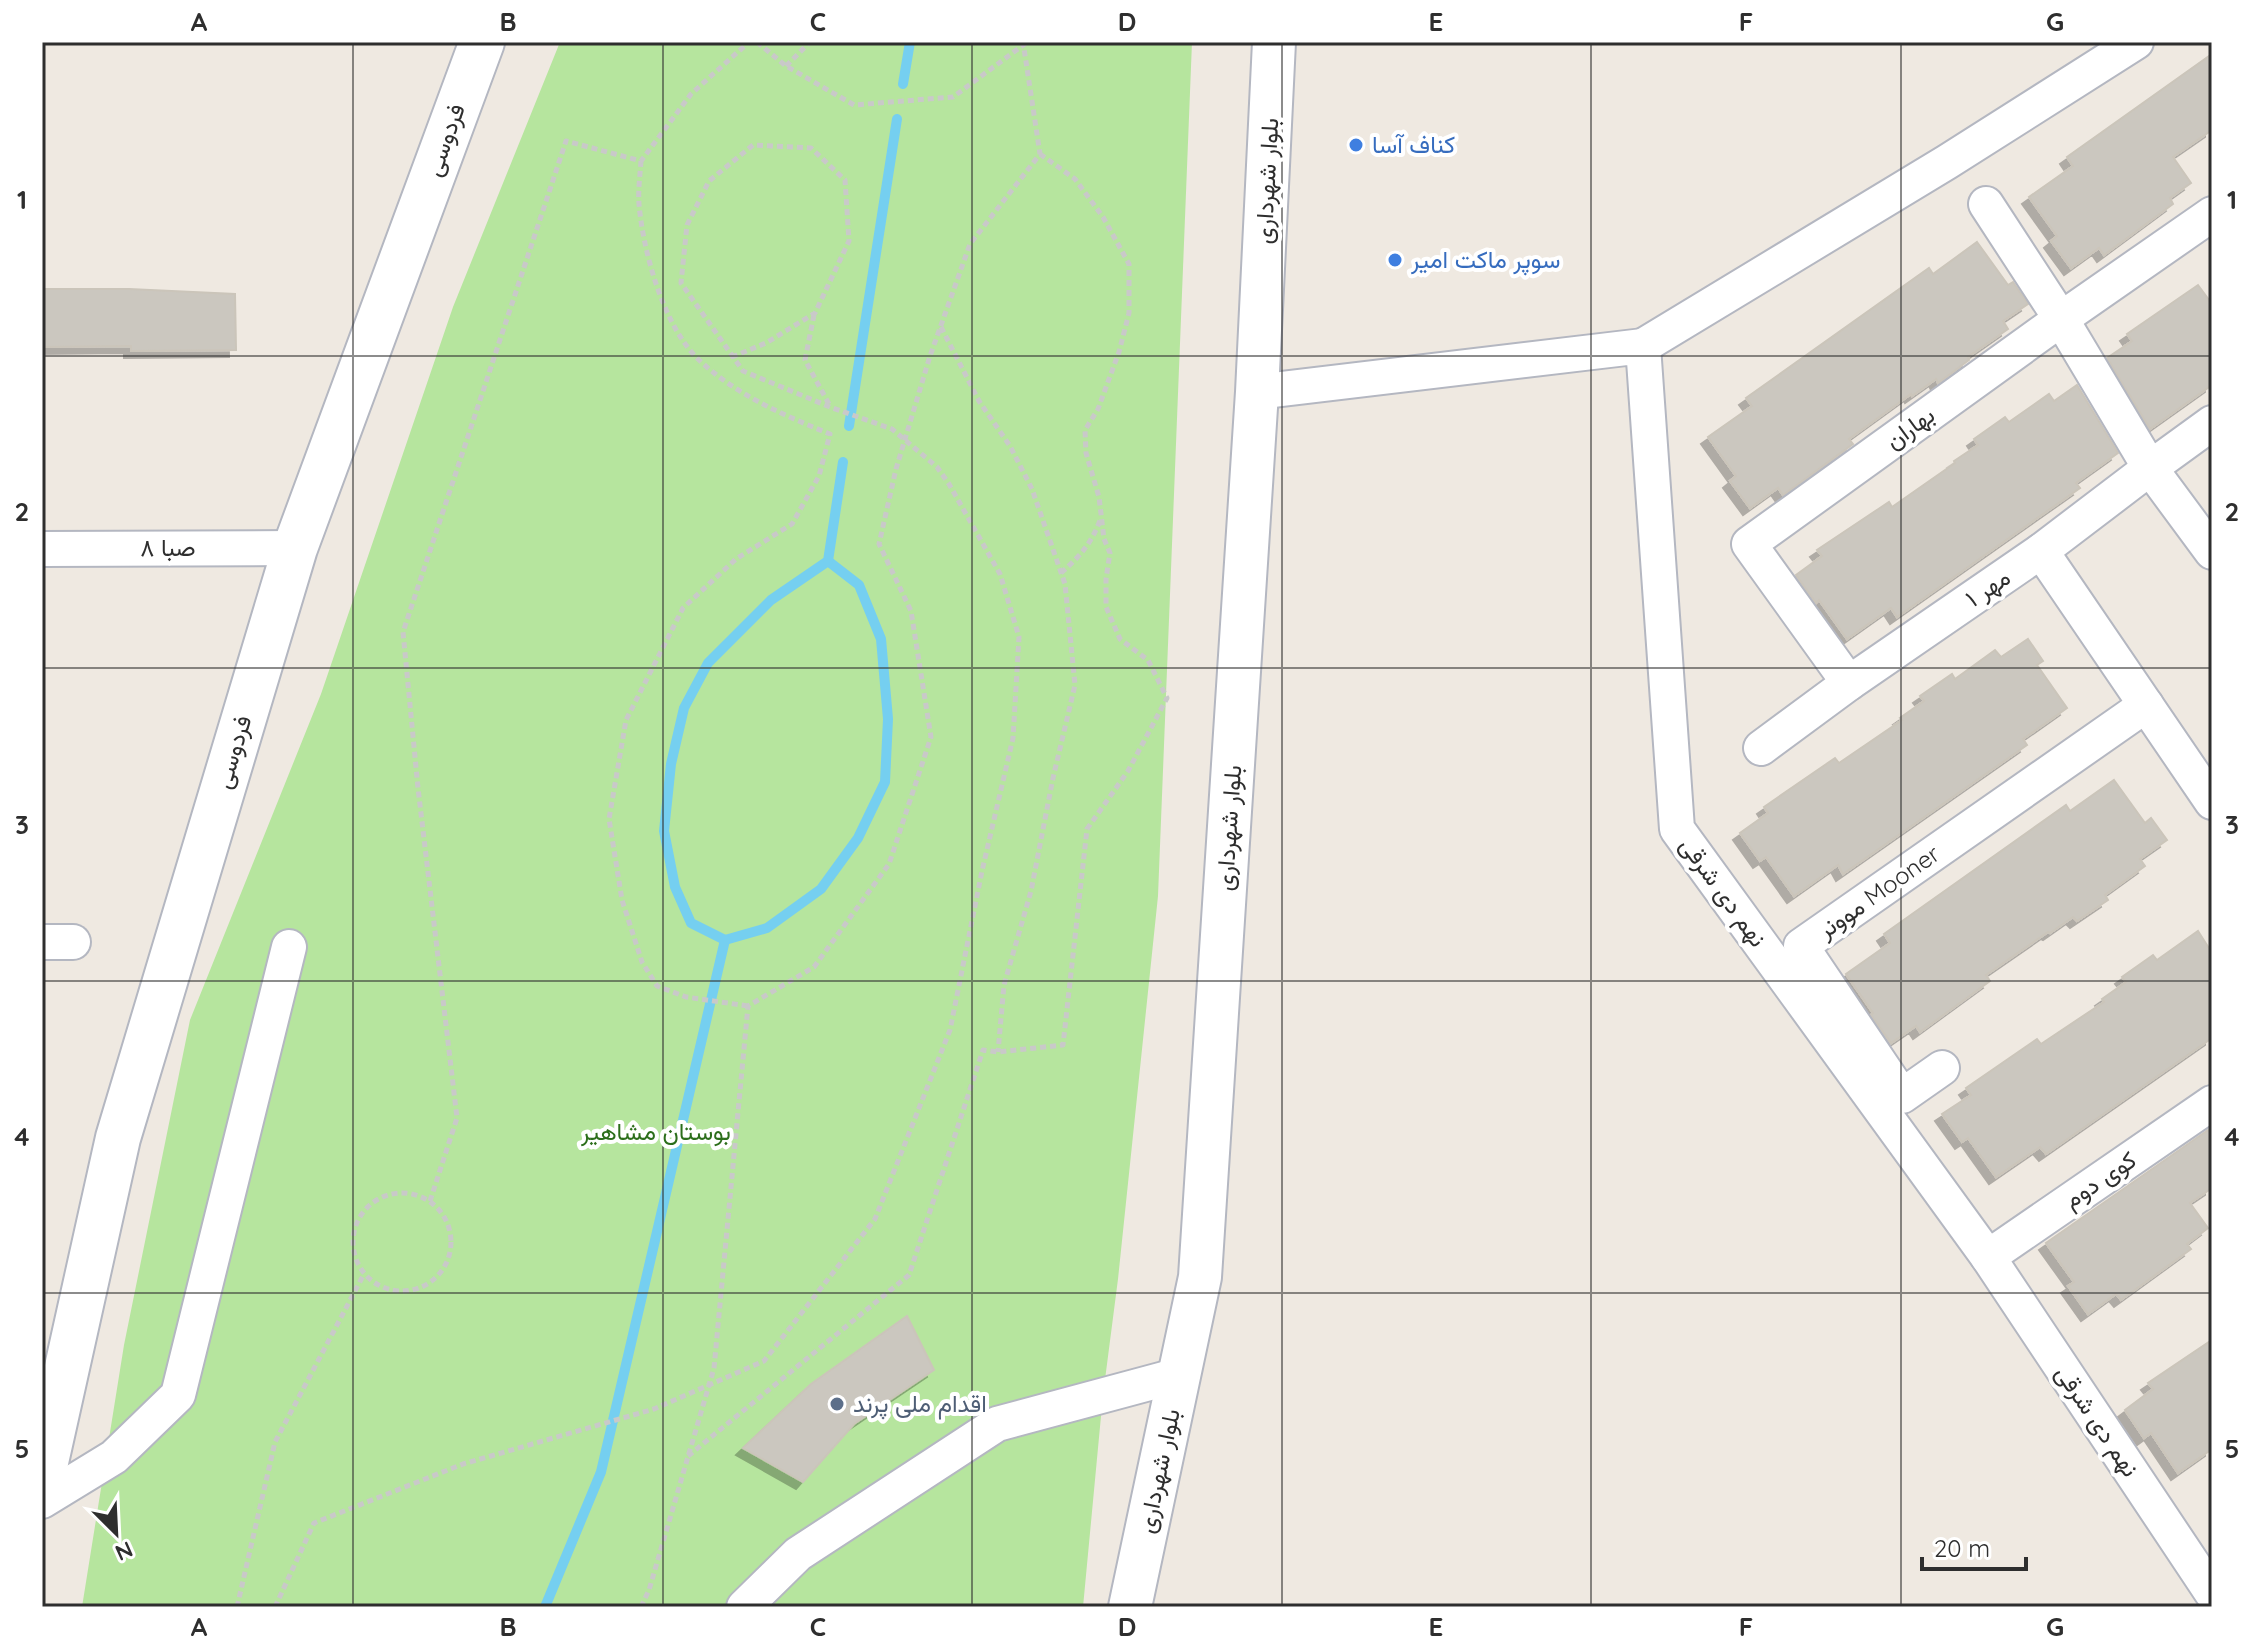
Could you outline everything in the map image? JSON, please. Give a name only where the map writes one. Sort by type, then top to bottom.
[{"type":"main road","name":"فردوسی","points":[[44,1459],[118,1138],[295,548],[482,42]]},
{"type":"street","name":"بلوار شهرداری","points":[[1130,1607],[1200,1277],[1257,392],[1274,42]]},
{"type":"street","points":[[1257,392],[1643,346],[1947,162],[2136,42]]},
{"type":"street","points":[[1986,204],[2061,319],[2150,468],[2212,552]]},
{"type":"street","name":"بهاران","points":[[1849,683],[1749,544],[2212,214]]},
{"type":"street","name":"نهم دی شرقی","points":[[1643,346],[1677,829],[1988,1257],[2212,1593]]},
{"type":"street","name":"مهر ۱","points":[[1761,748],[1849,683],[2041,551],[2212,423]]},
{"type":"street","name":"صبا ۸","points":[[42,549],[295,548]]},
{"type":"street","points":[[2041,551],[2212,802]]},
{"type":"street","name":"موونر Mooner","points":[[1942,1068],[1902,1096],[1801,946],[2146,705]]},
{"type":"street","points":[[42,1501],[114,1457],[178,1395],[289,947]]},
{"type":"street","name":"کوی دوم","points":[[1988,1257],[2212,1103]]},
{"type":"street","points":[[744,1607],[798,1554],[997,1424],[1179,1375]]},
{"type":"path","points":[[749,42],[691,94],[641,161],[639,203],[646,246],[668,317],[696,356],[731,385],[786,416],[830,434],[819,476],[792,524],[736,559],[683,608],[626,720],[609,819],[622,900],[642,962],[657,986],[686,997],[748,1006],[814,967],[889,864],[931,737],[911,611],[879,544],[896,469],[970,244],[1040,154],[1024,43],[953,97],[854,105],[786,66],[757,42]]},
{"type":"path","points":[[786,66],[810,42]]},
{"type":"path","points":[[430,1201],[457,1118],[403,632],[566,141],[641,161]]},
{"type":"path","points":[[275,1607],[314,1523],[463,1464],[654,1409],[764,1361],[875,1219],[950,1030],[1013,738],[1019,637],[1000,574],[937,467],[892,429],[830,407],[743,371],[681,283],[687,225],[709,181],[753,145],[811,148],[845,180],[849,241],[815,313],[805,360],[830,407]]},
{"type":"path","points":[[688,1456],[909,1275],[983,1050],[998,1052],[1063,1045],[1087,829],[1128,771],[1167,698],[1148,660],[1120,639],[1106,607],[1110,553],[1104,539],[1099,497],[1086,453],[1085,430],[1098,409],[1119,352],[1129,313],[1129,264],[1103,217],[1075,179],[1040,154]]},
{"type":"path","points":[[732,357],[766,343],[815,313]]},
{"type":"path","points":[[941,326],[979,401],[1010,446],[1032,489],[1065,584],[1075,685],[1031,891],[1004,985],[998,1052]]},
{"type":"path","points":[[1061,573],[1084,552],[1101,517]]},
{"type":"path","points":[[641,1607],[649,1590],[714,1368],[748,1006]]},
{"type":"path","points":[[416,1194],[430,1201],[442,1213],[449,1228],[451,1244],[448,1260],[438,1275],[410,1291],[393,1291],[377,1285],[364,1274],[356,1261],[352,1245],[360,1216],[370,1203],[384,1196],[416,1194]]},
{"type":"path","points":[[237,1607],[275,1442],[364,1274]]},
{"type":"green space","name":"بوستان مشاهیر","points":[[560,42],[1192,42],[1158,896],[1083,1607],[82,1607],[124,1345],[190,1020],[321,694],[453,307]]},
{"type":"building","points":[[2212,54],[2212,130],[2173,157],[2191,183],[2170,198],[2173,204],[2104,255],[2099,248],[2071,268],[2051,241],[2057,236],[2029,197],[2073,166],[2067,157]]},
{"type":"building","points":[[1977,242],[2008,285],[2013,282],[2028,304],[2003,321],[2008,329],[1938,383],[1936,379],[1911,394],[1849,439],[1853,444],[1783,495],[1778,488],[1750,508],[1730,481],[1736,476],[1708,437],[1752,406],[1746,398],[1929,268],[1933,274]]},
{"type":"building","points":[[2198,285],[2212,304],[2212,385],[2150,429],[2107,358],[2132,341],[2127,334]]},
{"type":"building","points":[[42,289],[235,294],[236,350],[131,351],[131,346],[42,347]]},
{"type":"building","points":[[2077,385],[2118,453],[2076,483],[2080,488],[1897,617],[1891,608],[1847,639],[1819,600],[1816,603],[1796,575],[1822,556],[1817,550],[1889,502],[1892,507],[1955,463],[1978,445],[1974,439],[2005,417],[2009,422],[2049,394],[2054,401]]},
{"type":"building","points":[[2028,639],[2043,661],[2037,665],[2067,708],[2023,739],[2027,745],[1843,874],[1838,865],[1794,896],[1766,857],[1760,861],[1740,833],[1768,813],[1764,807],[1835,758],[1839,763],[1902,720],[1900,718],[1924,701],[1920,696],[1952,674],[1955,679],[1995,650],[2001,657]]},
{"type":"building","points":[[2114,780],[2145,823],[2151,818],[2167,840],[2140,859],[2145,866],[2105,895],[2108,900],[2077,921],[2073,917],[2048,932],[1986,975],[1990,981],[1920,1032],[1916,1026],[1891,1043],[1846,974],[1890,943],[1884,934],[2066,805],[2070,811]]},
{"type":"building","points":[[2198,931],[2212,953],[2212,1038],[2046,1154],[2040,1147],[1996,1177],[1968,1138],[1962,1142],[1942,1114],[1971,1095],[1966,1088],[2037,1039],[2041,1044],[2104,1002],[2102,999],[2126,982],[2122,977],[2153,955],[2157,960]]},
{"type":"building","points":[[2208,1130],[2212,1135],[2212,1188],[2190,1203],[2208,1228],[2187,1244],[2191,1249],[2121,1300],[2116,1294],[2088,1314],[2068,1286],[2074,1282],[2046,1243]]},
{"type":"building","name":"اقدام ملی پرند","points":[[907,1316],[934,1370],[854,1424],[803,1482],[743,1448],[811,1384]]},
{"type":"building","points":[[2212,1340],[2212,1449],[2178,1473],[2151,1433],[2144,1438],[2125,1410],[2153,1389],[2148,1383]]},
{"type":"waterway","points":[[903,84],[910,42]]},
{"type":"waterway","points":[[849,426],[897,119]]},
{"type":"waterway","points":[[545,1607],[601,1472],[725,940],[691,923],[675,887],[664,831],[671,764],[684,708],[708,663],[771,600],[828,561],[843,462]]},
{"type":"waterway","points":[[725,940],[767,928],[821,889],[858,838],[885,782],[888,719],[881,639],[859,585],[828,561]]},
{"type":"place","name":"کناف آسا","points":[[1356,145]]},
{"type":"place","name":"سوپر ماکت امیر","points":[[1395,260]]},
{"type":"place","name":"اقدام ملی پرند","points":[[837,1404]]}]
